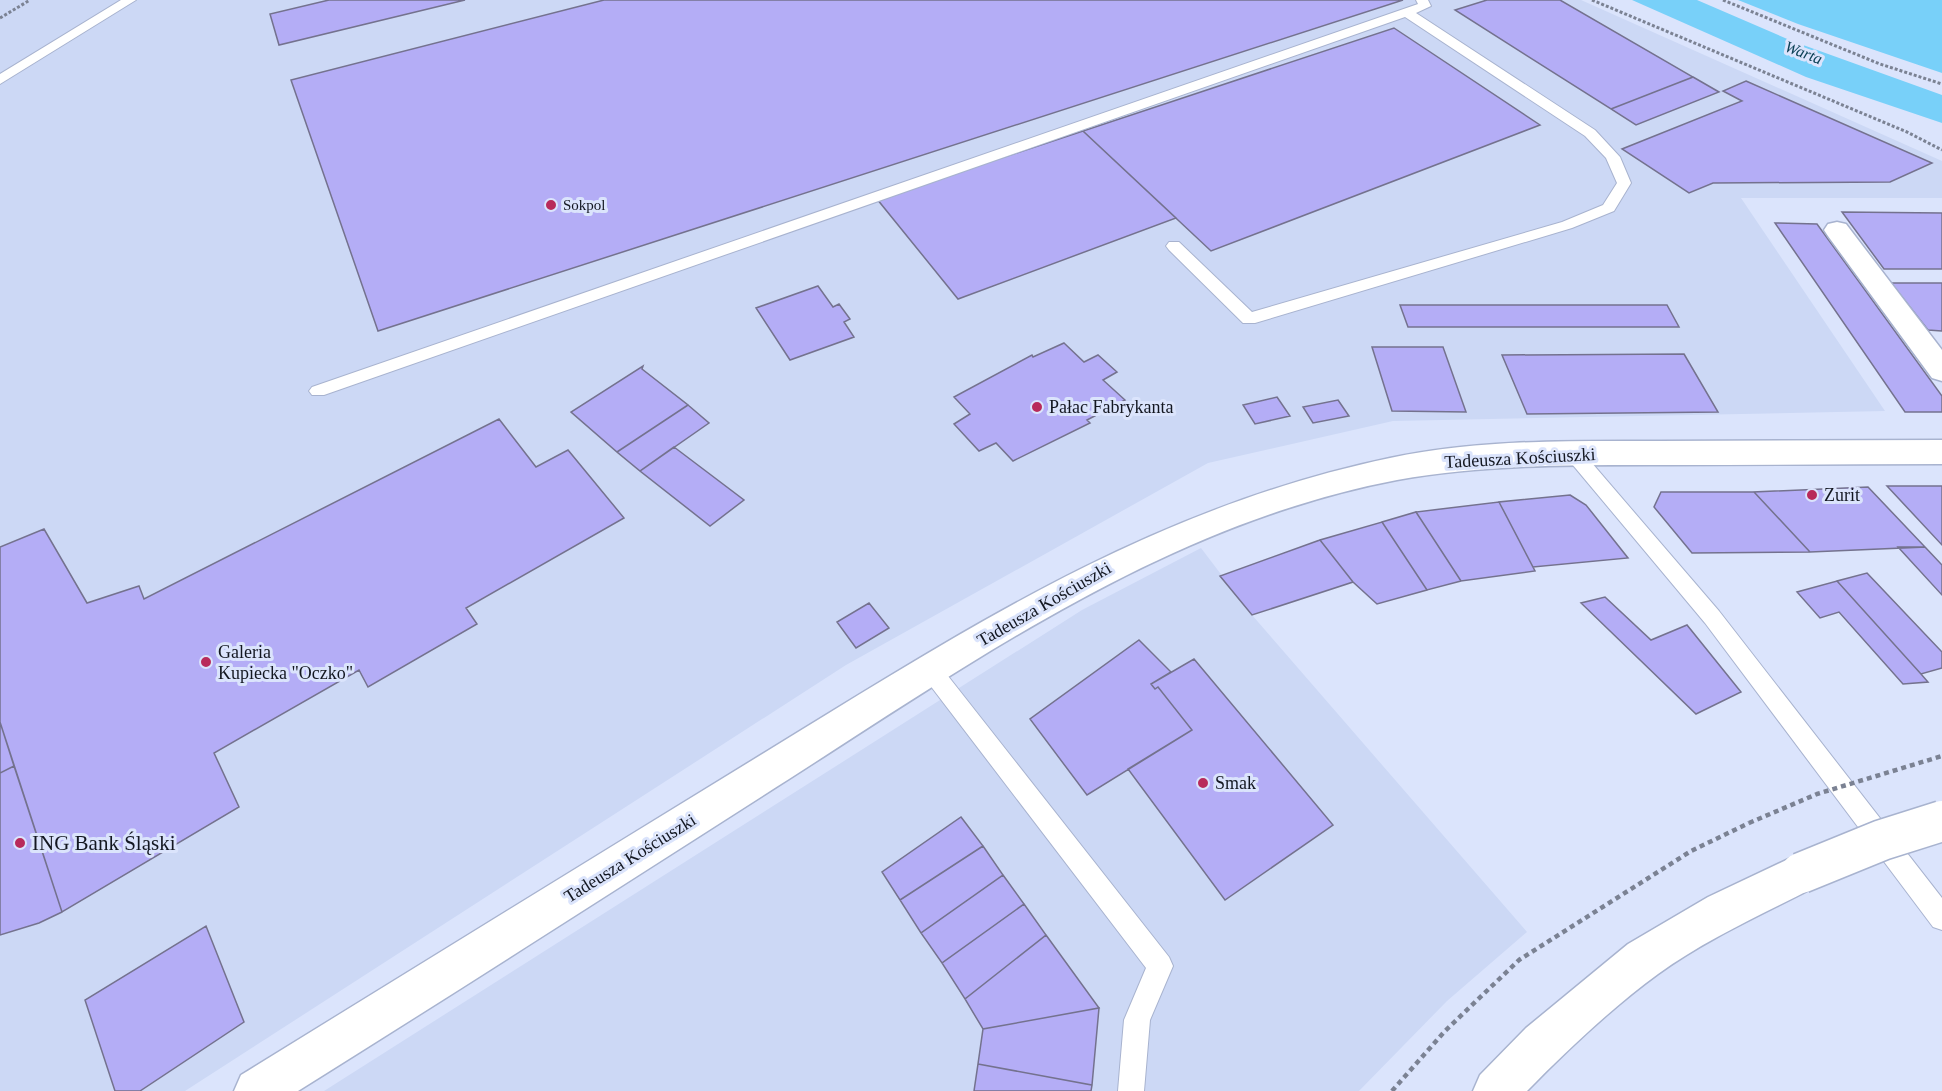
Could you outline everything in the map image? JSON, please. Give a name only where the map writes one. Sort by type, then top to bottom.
[{"type":"street","points":[[1837,230],[1942,371]]},
{"type":"street","name":"Tadeusza Kościuszki","points":[[257,1091],[930,669],[1108,566],[1173,536],[1248,508],[1319,486],[1395,469],[1479,457],[1573,453],[1942,452]]},
{"type":"street","points":[[1496,1091],[1542,1044],[1643,959],[1723,912],[1801,873],[1882,840],[1942,821]]},
{"type":"lane","points":[[0,80],[130,0]]},
{"type":"lane","points":[[318,391],[1425,6],[1422,0]]},
{"type":"lane","points":[[1174,246],[1249,319],[1567,225],[1609,208],[1624,183],[1613,157],[1590,133],[1406,12]]},
{"type":"lane","points":[[1573,453],[1712,617],[1942,918]]},
{"type":"lane","points":[[930,669],[1160,966],[1137,1020],[1131,1091]]},
{"type":"path","points":[[0,18],[30,0]]},
{"type":"path","points":[[1592,0],[1907,132],[1942,150]]},
{"type":"path","points":[[1723,0],[1880,64],[1942,84]]},
{"type":"path","points":[[1392,1091],[1445,1031],[1519,960],[1594,910],[1691,851],[1749,823],[1817,794],[1942,756]]},
{"type":"shaded area","points":[[0,0],[1581,0],[1942,161],[1942,198],[1741,198],[1885,411],[1393,421],[1208,463],[846,665],[185,1091],[0,1091]]},
{"type":"shaded area","points":[[1201,548],[1252,615],[1527,932],[1447,1001],[1359,1091],[324,1091],[1082,610]]},
{"type":"water","name":"Warta","points":[[1632,0],[1697,0],[1792,41],[1942,95],[1942,123],[1806,77]]},
{"type":"water","points":[[1738,0],[1942,0],[1942,73],[1798,24]]},
{"type":"building","points":[[329,0],[465,0],[279,45],[270,14]]},
{"type":"building","name":"Sokpol","points":[[604,0],[1403,0],[378,331],[291,80]]},
{"type":"building","points":[[1487,0],[1560,0],[1693,77],[1611,109],[1455,10]]},
{"type":"building","points":[[1394,28],[1540,125],[1211,251],[1083,131]]},
{"type":"building","points":[[1693,77],[1719,92],[1636,125],[1611,109]]},
{"type":"building","points":[[1746,81],[1932,163],[1890,182],[1713,183],[1689,193],[1622,149],[1742,101],[1723,91]]},
{"type":"building","points":[[1083,131],[1176,218],[958,299],[877,199]]},
{"type":"building","points":[[1842,212],[1942,213],[1942,269],[1884,269]]},
{"type":"building","points":[[1775,223],[1817,224],[1942,396],[1942,412],[1905,412]]},
{"type":"building","points":[[1891,283],[1942,283],[1942,331],[1928,330]]},
{"type":"building","points":[[818,286],[833,307],[839,304],[850,319],[844,322],[854,337],[790,360],[756,308]]},
{"type":"building","points":[[1400,305],[1667,305],[1679,327],[1408,327]]},
{"type":"building","name":"Pałac Fabrykanta","points":[[1064,343],[1084,362],[1098,355],[1117,372],[1103,380],[1125,400],[1087,420],[1090,423],[1013,461],[996,443],[979,451],[954,424],[970,414],[954,397],[1032,355],[1033,357]]},
{"type":"building","points":[[1372,347],[1443,347],[1466,412],[1392,411]]},
{"type":"building","points":[[1684,354],[1718,412],[1527,414],[1502,355]]},
{"type":"building","points":[[643,366],[642,369],[688,405],[617,452],[571,412]]},
{"type":"building","points":[[1277,397],[1290,416],[1255,424],[1243,405]]},
{"type":"building","points":[[1338,400],[1349,416],[1313,423],[1303,407]]},
{"type":"building","points":[[688,405],[709,423],[640,471],[617,452]]},
{"type":"building","name":"Galeria Kupiecka \"Oczko\"","points":[[499,419],[536,467],[568,450],[624,518],[466,608],[477,624],[368,687],[359,670],[214,753],[239,807],[62,912],[0,722],[0,547],[44,529],[87,603],[139,586],[144,599]]},
{"type":"building","points":[[674,447],[744,500],[710,526],[640,471]]},
{"type":"building","points":[[1887,486],[1942,486],[1942,545]]},
{"type":"building","points":[[1868,487],[1925,547],[1810,552],[1754,492]]},
{"type":"building","points":[[1661,492],[1754,492],[1810,552],[1692,553],[1654,507]]},
{"type":"building","points":[[1570,495],[1586,505],[1628,558],[1533,567],[1499,502]]},
{"type":"building","points":[[1499,502],[1535,571],[1461,581],[1416,512]]},
{"type":"building","points":[[1416,512],[1461,581],[1427,590],[1382,522]]},
{"type":"building","points":[[1382,522],[1427,590],[1377,604],[1353,582],[1320,540]]},
{"type":"building","points":[[1320,540],[1353,582],[1252,615],[1220,576]]},
{"type":"building","points":[[1898,547],[1925,547],[1942,565],[1942,595]]},
{"type":"building","points":[[1867,573],[1942,652],[1942,668],[1921,674],[1837,581]]},
{"type":"building","points":[[1837,581],[1928,682],[1903,684],[1839,612],[1820,618],[1797,592]]},
{"type":"building","points":[[1605,597],[1651,640],[1687,625],[1741,692],[1696,714],[1581,603]]},
{"type":"building","points":[[869,603],[889,628],[856,648],[837,622]]},
{"type":"building","points":[[1139,640],[1171,672],[1151,684],[1155,689],[1158,687],[1192,730],[1087,795],[1030,719]]},
{"type":"building","points":[[1194,659],[1333,825],[1225,900],[1128,769],[1192,730],[1158,687],[1155,689],[1151,684]]},
{"type":"building","points":[[0,722],[14,766],[0,773]]},
{"type":"building","name":"ING Bank Śląski","points":[[14,766],[62,912],[39,923],[0,935],[0,773]]},
{"type":"building","points":[[961,817],[983,846],[900,900],[882,872]]},
{"type":"building","points":[[983,846],[1003,875],[921,933],[900,900]]},
{"type":"building","points":[[1003,875],[1024,904],[942,963],[921,933]]},
{"type":"building","points":[[1024,904],[1046,935],[965,999],[942,963]]},
{"type":"building","points":[[206,926],[244,1022],[140,1091],[115,1091],[85,1000]]},
{"type":"building","points":[[1046,935],[1099,1008],[983,1029],[965,999]]},
{"type":"building","points":[[1099,1008],[1092,1085],[978,1064],[983,1029]]},
{"type":"building","points":[[978,1064],[1092,1085],[1091,1091],[974,1091]]},
{"type":"place","name":"Sokpol","points":[[551,205]]},
{"type":"place","name":"Pałac Fabrykanta","points":[[1037,407]]},
{"type":"place","name":"Zurit","points":[[1812,495]]},
{"type":"place","name":"Galeria Kupiecka \"Oczko\"","points":[[206,662]]},
{"type":"place","name":"Smak","points":[[1203,783]]},
{"type":"place","name":"ING Bank Śląski","points":[[20,843]]}]
